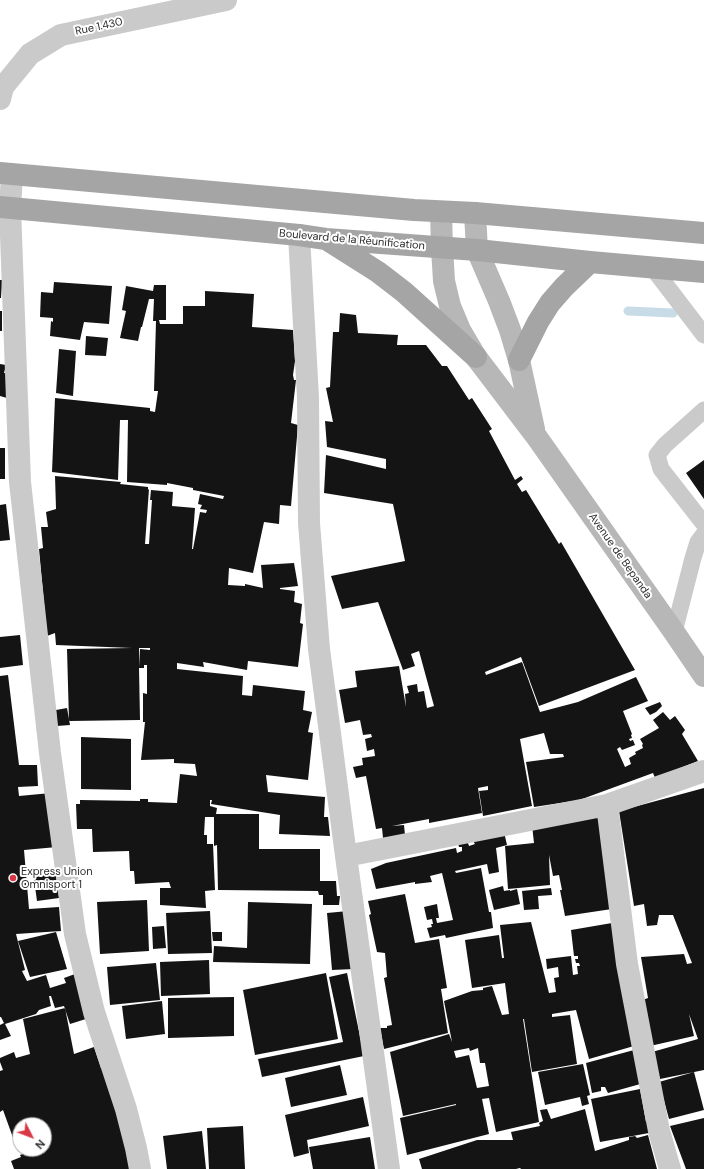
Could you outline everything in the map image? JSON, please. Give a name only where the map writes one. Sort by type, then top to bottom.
[{"type":"main road","points":[[6,174],[441,212],[475,213],[704,233]]},
{"type":"main road","name":"Boulevard de la Réunification","points":[[5,208],[298,235],[326,239],[477,250],[704,272]]},
{"type":"main road","name":"Avenue de Bepanda","points":[[441,212],[444,282],[450,306],[460,330],[476,357],[536,436],[704,676]]},
{"type":"main road","points":[[475,213],[477,250]]},
{"type":"main road","points":[[326,239],[378,272],[404,292],[476,357]]},
{"type":"main road","name":"Avenue de Bepanda","points":[[477,250],[510,330],[519,360],[536,436]]},
{"type":"main road","points":[[519,360],[538,322],[550,303],[590,262]]},
{"type":"street","name":"Rue 1.430","points":[[1,91],[30,54],[61,35],[226,0]]},
{"type":"street","points":[[6,174],[5,208],[20,482],[52,761],[75,934],[94,1012],[126,1109],[140,1169]]},
{"type":"street","points":[[298,235],[308,397],[310,530],[319,649],[346,856],[390,1169]]},
{"type":"street","points":[[346,856],[607,805],[704,771]]},
{"type":"street","points":[[607,805],[627,964],[659,1131],[670,1169]]},
{"type":"lane","points":[[652,267],[704,335]]},
{"type":"lane","points":[[704,410],[665,445],[657,455],[661,469],[704,524]]},
{"type":"lane","points":[[674,632],[693,558],[698,542],[704,534]]},
{"type":"building","points":[[0,280],[2,280],[1,298],[0,298]]},
{"type":"building","points":[[54,282],[112,286],[109,324],[84,322],[80,340],[50,336],[51,321],[53,322],[53,318],[40,317],[41,292],[53,293]]},
{"type":"building","points":[[154,285],[166,285],[166,320],[159,320],[160,324],[183,324],[183,306],[205,306],[205,291],[254,294],[252,327],[293,330],[295,361],[293,375],[294,380],[296,380],[291,423],[298,425],[291,506],[280,505],[279,524],[264,522],[253,573],[229,568],[228,585],[245,586],[245,584],[263,588],[261,565],[294,563],[298,586],[280,589],[295,591],[294,602],[302,604],[300,623],[303,624],[298,667],[248,661],[247,670],[203,662],[204,667],[177,663],[177,669],[243,676],[242,695],[252,696],[253,685],[305,691],[303,710],[312,712],[308,732],[313,733],[308,780],[266,775],[268,792],[325,797],[324,817],[328,817],[330,836],[279,834],[280,815],[211,804],[212,800],[210,800],[210,806],[217,808],[216,814],[259,814],[259,849],[320,849],[320,881],[336,881],[337,896],[340,896],[339,905],[323,905],[323,895],[319,895],[318,891],[218,890],[217,845],[214,846],[214,817],[205,817],[204,835],[207,835],[207,844],[213,844],[215,890],[205,891],[206,908],[160,905],[160,888],[171,888],[169,882],[135,884],[134,871],[130,871],[129,851],[93,852],[92,829],[77,829],[76,804],[80,804],[80,800],[140,801],[140,799],[148,799],[148,802],[177,803],[180,774],[197,776],[195,764],[174,763],[174,759],[141,760],[145,722],[143,722],[143,693],[147,694],[147,665],[144,665],[144,668],[139,668],[140,720],[69,721],[67,649],[132,648],[56,645],[55,633],[47,636],[39,549],[43,548],[41,527],[48,527],[46,512],[56,509],[55,476],[121,482],[120,484],[148,487],[145,544],[149,544],[152,500],[150,500],[151,490],[173,492],[172,506],[195,508],[192,549],[200,512],[206,513],[207,510],[200,509],[202,505],[198,504],[200,494],[223,499],[224,496],[167,483],[167,485],[127,482],[128,420],[120,420],[118,480],[52,472],[55,398],[150,408],[150,411],[155,412],[158,391],[154,391],[156,321],[153,321],[154,299],[149,299],[138,341],[120,338],[126,311],[122,310],[126,286],[153,291]],"holes":[[[139,648],[150,648],[150,650],[140,649],[140,667]]]},
{"type":"building","points":[[0,311],[2,311],[2,331],[0,331]]},
{"type":"building","points":[[340,313],[356,315],[358,333],[398,335],[397,345],[426,345],[442,366],[447,366],[469,400],[472,398],[492,429],[489,431],[515,480],[521,476],[523,479],[517,484],[522,492],[526,490],[559,544],[561,542],[635,670],[539,706],[521,657],[485,672],[486,675],[522,662],[540,712],[578,702],[636,677],[648,701],[623,711],[632,734],[632,738],[629,739],[630,741],[633,740],[635,745],[622,750],[620,747],[617,749],[625,767],[631,764],[629,758],[636,754],[635,752],[643,748],[643,744],[640,739],[659,728],[653,720],[663,712],[670,720],[675,716],[685,730],[682,734],[698,761],[655,778],[653,773],[574,802],[534,807],[526,762],[564,757],[563,754],[550,754],[544,733],[520,739],[532,806],[483,816],[479,791],[488,790],[488,786],[478,788],[482,813],[429,823],[429,819],[392,826],[404,825],[405,835],[383,838],[382,828],[376,829],[366,776],[356,778],[353,767],[363,765],[362,758],[375,756],[374,749],[367,751],[365,739],[372,737],[371,734],[363,735],[360,720],[345,723],[339,690],[357,687],[355,671],[399,666],[406,707],[405,694],[409,693],[407,686],[417,684],[418,692],[424,691],[427,708],[434,706],[419,651],[411,654],[415,666],[403,670],[378,602],[342,609],[331,576],[405,561],[393,504],[324,493],[326,455],[386,469],[386,459],[327,447],[325,421],[333,422],[326,388],[330,387],[333,332],[339,332]]},
{"type":"building","points":[[86,336],[108,338],[106,356],[85,355]]},
{"type":"building","points":[[59,349],[76,351],[73,396],[56,393]]},
{"type":"building","points":[[0,364],[6,365],[4,373],[12,374],[7,398],[0,396]]},
{"type":"building","points":[[0,448],[5,448],[5,479],[0,479]]},
{"type":"building","points":[[704,460],[704,499],[686,473]]},
{"type":"building","points":[[6,504],[10,540],[0,541],[0,505]]},
{"type":"building","points":[[20,635],[23,665],[0,668],[0,637]]},
{"type":"building","name":"Express Union Omnisport 1","points":[[8,675],[19,765],[37,765],[38,786],[18,787],[19,796],[51,793],[57,847],[24,850],[29,909],[59,907],[61,931],[16,934],[25,970],[22,971],[27,981],[46,975],[50,988],[66,983],[64,978],[75,974],[89,1018],[70,1024],[64,1006],[55,1008],[51,996],[49,996],[51,1006],[39,1010],[36,1014],[5,1024],[11,1036],[0,1040],[0,1025],[4,1023],[0,1017],[0,676]]},
{"type":"building","points":[[660,702],[662,706],[650,715],[645,708]]},
{"type":"building","points":[[67,708],[70,725],[57,726],[56,710]]},
{"type":"building","points":[[81,737],[131,739],[131,790],[81,789]]},
{"type":"building","points":[[704,788],[704,1070],[660,1079],[652,1052],[698,1039],[689,1014],[694,1036],[650,1046],[640,1001],[648,998],[641,957],[684,954],[687,964],[692,963],[673,915],[659,915],[657,925],[647,926],[644,904],[634,906],[619,811]]},
{"type":"building","points":[[599,817],[612,909],[565,916],[559,875],[553,876],[549,855],[550,885],[508,889],[505,846],[534,843],[532,825]]},
{"type":"building","points":[[504,832],[507,845],[496,848],[499,872],[489,874],[487,864],[455,871],[456,873],[481,868],[493,928],[446,938],[445,935],[430,938],[427,928],[432,927],[431,924],[433,924],[432,919],[427,920],[424,907],[437,904],[439,918],[436,918],[437,923],[453,920],[442,873],[430,876],[432,882],[415,884],[415,882],[376,889],[371,869],[386,863],[456,848],[457,853],[462,851],[462,847],[459,847],[458,843],[467,840],[469,846],[475,844],[473,841]]},
{"type":"building","points":[[55,869],[59,898],[37,901],[33,872]]},
{"type":"building","points":[[503,886],[504,891],[517,889],[520,904],[494,910],[489,890]]},
{"type":"building","points":[[551,888],[552,895],[538,896],[539,909],[524,910],[522,891]]},
{"type":"building","points":[[405,894],[415,943],[439,939],[447,988],[441,989],[448,1033],[384,1049],[380,1028],[387,1028],[387,1026],[392,1025],[384,978],[387,977],[385,953],[377,952],[369,915],[371,914],[368,901]]},
{"type":"building","points":[[147,900],[149,951],[100,954],[97,902]]},
{"type":"building","points":[[248,902],[312,904],[310,964],[213,962],[214,946],[247,948]]},
{"type":"building","points":[[210,911],[212,953],[168,954],[166,913]]},
{"type":"building","points":[[348,911],[354,969],[332,970],[327,913]]},
{"type":"building","points":[[531,922],[549,993],[556,992],[554,978],[559,977],[558,967],[547,969],[546,959],[571,956],[573,975],[578,974],[577,966],[580,966],[579,963],[576,963],[575,959],[578,959],[578,956],[574,956],[571,930],[612,923],[634,1046],[589,1059],[576,1010],[552,1014],[552,1017],[570,1015],[577,1064],[532,1072],[523,1019],[539,1122],[496,1132],[489,1098],[482,1099],[489,1134],[407,1155],[400,1118],[456,1104],[403,1116],[390,1052],[449,1034],[452,1042],[444,1001],[472,991],[483,990],[483,988],[492,986],[502,1015],[509,1014],[505,983],[472,988],[465,940],[499,935],[502,958],[504,958],[500,925]],"holes":[[[469,1048],[470,1051],[478,1048],[480,1063],[485,1063],[489,1086],[477,1088],[469,1055],[456,1058],[454,1051]]]},
{"type":"building","points":[[164,926],[166,948],[153,949],[152,927]]},
{"type":"building","points":[[56,932],[67,969],[30,977],[18,941]]},
{"type":"building","points":[[212,932],[222,932],[222,941],[213,941]]},
{"type":"building","points":[[209,960],[210,994],[161,996],[160,962]]},
{"type":"building","points":[[156,963],[160,1000],[110,1005],[107,967]]},
{"type":"building","points":[[326,973],[338,1039],[255,1055],[243,990]]},
{"type":"building","points":[[347,973],[364,1056],[262,1077],[258,1059],[343,1042],[329,977]]},
{"type":"building","points":[[234,997],[234,1036],[168,1038],[168,998]]},
{"type":"building","points":[[162,1001],[165,1034],[126,1039],[122,1006]]},
{"type":"building","points":[[65,1008],[74,1054],[94,1047],[101,1068],[104,1066],[132,1169],[14,1169],[11,1161],[21,1157],[52,1157],[52,1117],[12,1117],[12,1135],[3,1110],[0,1112],[0,1071],[3,1070],[0,1058],[14,1052],[16,1058],[30,1054],[23,1019]]},
{"type":"building","points":[[634,1050],[644,1083],[608,1093],[605,1087],[601,1087],[601,1091],[592,1093],[586,1063]]},
{"type":"building","points":[[583,1064],[590,1095],[587,1096],[589,1104],[582,1106],[580,1097],[545,1105],[538,1072]]},
{"type":"building","points":[[340,1065],[347,1095],[291,1107],[285,1078]]},
{"type":"building","points":[[694,1072],[704,1110],[669,1119],[659,1082]]},
{"type":"building","points":[[640,1089],[646,1122],[648,1122],[649,1133],[600,1142],[591,1099]]},
{"type":"building","points":[[363,1097],[369,1126],[307,1140],[309,1153],[294,1157],[285,1115]]},
{"type":"building","points":[[547,1109],[551,1119],[585,1109],[595,1151],[629,1140],[629,1137],[635,1136],[637,1138],[648,1135],[657,1169],[422,1169],[419,1159],[477,1140],[513,1140],[511,1132],[540,1126],[539,1123],[543,1121],[540,1110]]},
{"type":"building","points":[[704,1118],[704,1169],[686,1169],[670,1126]]},
{"type":"building","points":[[243,1126],[245,1169],[209,1169],[207,1128]]},
{"type":"building","points":[[202,1131],[206,1169],[167,1169],[163,1136]]},
{"type":"building","points":[[370,1137],[375,1169],[313,1169],[309,1147]]},
{"type":"waterway","points":[[628,311],[673,313]]},
{"type":"place","name":"Express Union Omnisport 1","points":[[13,878]]}]
